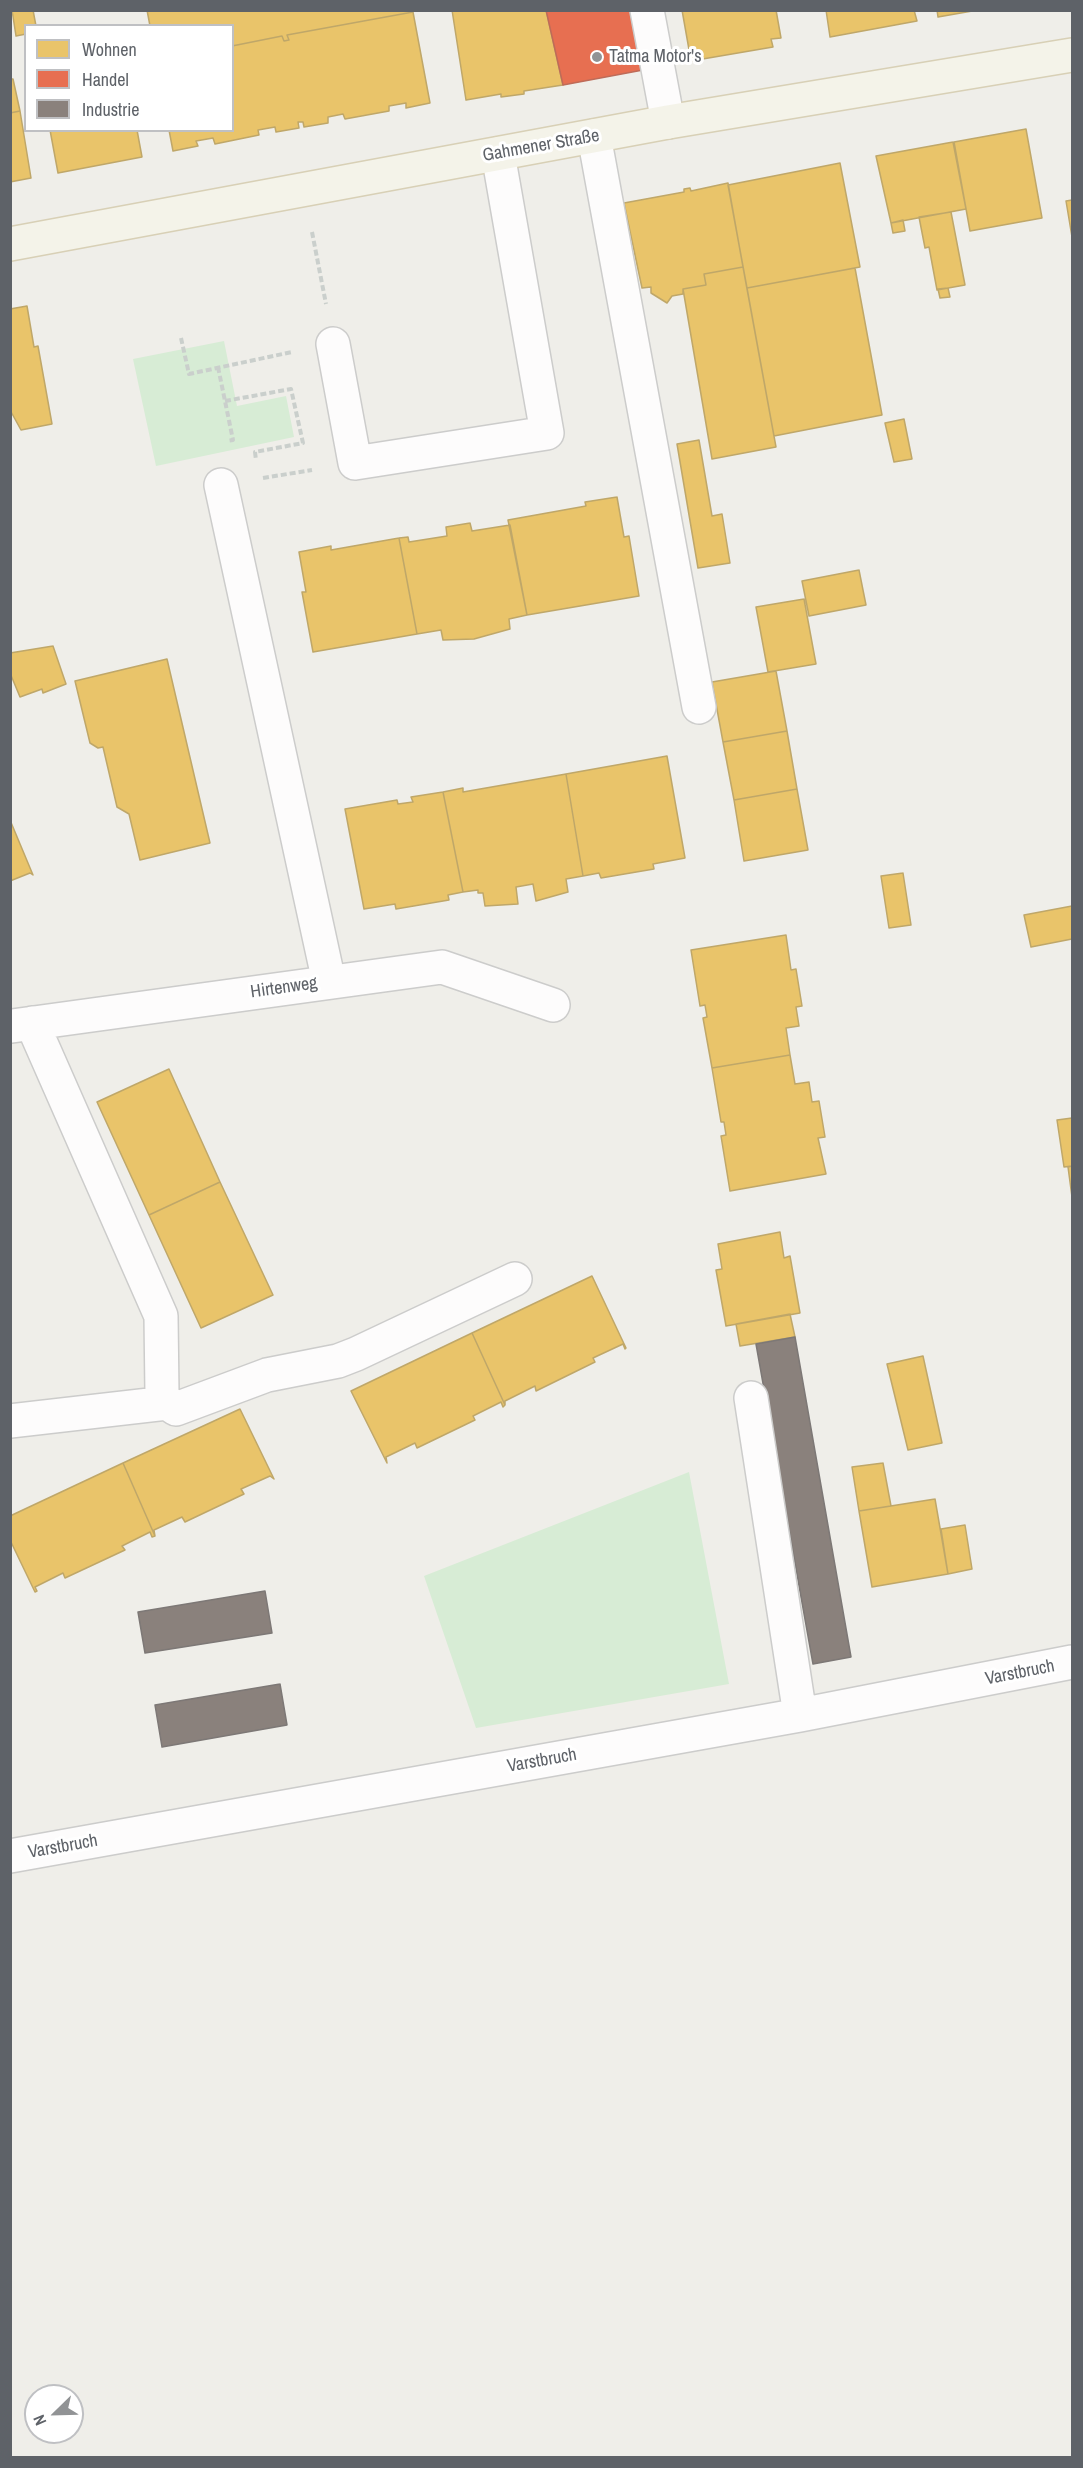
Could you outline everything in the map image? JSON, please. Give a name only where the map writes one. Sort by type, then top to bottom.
[{"type":"main road","name":"Gahmener Straße","points":[[10,244],[668,122],[1072,55]]},
{"type":"street","points":[[647,10],[668,122]]},
{"type":"street","points":[[594,136],[699,707]]},
{"type":"street","points":[[333,344],[356,463],[547,433],[498,154]]},
{"type":"street","points":[[221,485],[329,982]]},
{"type":"street","name":"Hirtenweg","points":[[21,1025],[442,967],[553,1005]]},
{"type":"street","points":[[21,1025],[161,1316],[162,1394],[167,1403],[176,1409],[267,1375],[347,1358],[515,1279]]},
{"type":"street","points":[[752,1398],[800,1715]]},
{"type":"street","points":[[10,1421],[167,1403]]},
{"type":"street","name":"Varstbruch","points":[[10,1856],[800,1715],[1072,1662]]},
{"type":"path","points":[[181,338],[189,374],[333,344],[304,190]]},
{"type":"path","points":[[218,368],[233,440],[222,442]]},
{"type":"path","points":[[225,401],[291,389],[303,443],[255,452],[260,479],[356,463]]},
{"type":"green space","points":[[224,341],[237,406],[286,396],[294,437],[156,466],[133,359]]},
{"type":"green space","points":[[689,1472],[729,1684],[476,1728],[424,1576]]},
{"type":"building: Wohnen","points":[[12,10],[33,10],[36,24],[24,24],[24,34],[16,36]]},
{"type":"building: Wohnen","points":[[147,10],[413,10],[413,12],[287,35],[289,40],[284,41],[282,36],[234,46],[234,24],[150,24]]},
{"type":"building: Wohnen","points":[[452,10],[546,10],[563,85],[524,91],[524,94],[501,97],[501,94],[466,100]]},
{"type":"building: Wohnen","points":[[682,10],[776,10],[781,38],[771,39],[773,47],[691,61]]},
{"type":"building: Wohnen","points":[[826,10],[914,10],[917,21],[830,37]]},
{"type":"building: Wohnen","points":[[937,10],[978,10],[938,17]]},
{"type":"building: Wohnen","points":[[413,12],[430,103],[406,108],[406,103],[389,106],[389,111],[345,119],[343,114],[328,117],[328,123],[304,127],[303,122],[298,122],[299,128],[276,132],[275,127],[258,130],[259,135],[215,144],[213,138],[196,141],[198,146],[173,151],[169,132],[234,132],[234,46],[282,36],[284,41],[289,40],[287,35]]},
{"type":"building: Wohnen","points":[[10,79],[13,79],[20,111],[10,113]]},
{"type":"building: Wohnen","points":[[20,111],[31,178],[10,182],[10,113]]},
{"type":"building: Wohnen","points":[[1026,129],[1042,218],[970,231],[954,142]]},
{"type":"building: Wohnen","points":[[50,132],[137,132],[142,157],[58,173]]},
{"type":"building: Wohnen","points":[[953,142],[966,209],[891,223],[876,156]]},
{"type":"building: Wohnen","points":[[840,163],[860,267],[747,288],[728,185]]},
{"type":"building: Wohnen","points":[[728,183],[743,267],[704,274],[706,285],[683,289],[683,294],[672,296],[667,303],[651,293],[651,287],[642,288],[624,203],[684,192],[684,189],[690,188],[691,191]]},
{"type":"building: Wohnen","points":[[1072,200],[1072,237],[1066,201]]},
{"type":"building: Wohnen","points":[[951,212],[965,285],[937,290],[929,247],[925,248],[919,217]]},
{"type":"building: Wohnen","points":[[903,220],[905,231],[893,233],[891,223]]},
{"type":"building: Wohnen","points":[[743,267],[776,447],[712,459],[683,289],[706,285],[704,274]]},
{"type":"building: Wohnen","points":[[855,268],[882,415],[774,436],[747,288]]},
{"type":"building: Wohnen","points":[[948,288],[950,297],[940,298],[938,289]]},
{"type":"building: Wohnen","points":[[27,306],[34,347],[38,346],[52,424],[21,430],[10,410],[10,309]]},
{"type":"building: Wohnen","points":[[904,419],[912,459],[894,462],[885,423]]},
{"type":"building: Wohnen","points":[[699,440],[712,516],[722,514],[730,563],[698,568],[677,444]]},
{"type":"building: Wohnen","points":[[617,497],[624,537],[629,536],[639,596],[527,615],[508,520],[586,506],[585,502]]},
{"type":"building: Wohnen","points":[[470,523],[472,531],[510,525],[527,615],[509,619],[510,629],[474,639],[443,640],[441,630],[417,634],[399,538],[408,537],[409,542],[447,536],[446,527]]},
{"type":"building: Wohnen","points":[[399,538],[417,634],[313,652],[302,592],[306,592],[299,552],[331,546],[331,550]]},
{"type":"building: Wohnen","points":[[859,570],[866,605],[809,616],[802,581]]},
{"type":"building: Wohnen","points":[[804,599],[816,664],[768,672],[756,607]]},
{"type":"building: Wohnen","points":[[53,646],[66,684],[43,693],[42,689],[20,697],[10,673],[10,653]]},
{"type":"building: Wohnen","points":[[167,659],[210,843],[140,860],[129,814],[117,807],[103,747],[98,748],[90,743],[75,681]]},
{"type":"building: Wohnen","points":[[776,671],[787,731],[723,742],[712,682]]},
{"type":"building: Wohnen","points":[[787,731],[797,789],[734,800],[723,742]]},
{"type":"building: Wohnen","points":[[667,756],[685,858],[653,864],[654,869],[601,878],[599,873],[583,876],[566,774]]},
{"type":"building: Wohnen","points":[[566,774],[583,876],[566,879],[568,892],[536,901],[533,884],[516,887],[518,904],[485,906],[483,893],[478,893],[478,890],[463,892],[443,792],[463,788],[463,792]]},
{"type":"building: Wohnen","points":[[797,789],[808,850],[744,861],[734,800]]},
{"type":"building: Wohnen","points":[[443,792],[463,892],[448,895],[449,900],[396,909],[395,904],[364,909],[345,809],[397,800],[398,804],[413,802],[411,797]]},
{"type":"building: Wohnen","points":[[10,820],[33,875],[30,873],[10,881]]},
{"type":"building: Wohnen","points":[[903,873],[911,925],[889,928],[881,876]]},
{"type":"building: Wohnen","points":[[1072,906],[1072,939],[1031,947],[1024,915]]},
{"type":"building: Wohnen","points":[[786,935],[791,970],[796,969],[802,1006],[796,1007],[799,1026],[786,1028],[790,1055],[712,1068],[703,1018],[707,1017],[705,1005],[700,1006],[691,950]]},
{"type":"building: Wohnen","points":[[790,1055],[795,1084],[809,1082],[812,1102],[819,1101],[825,1137],[818,1138],[826,1174],[730,1191],[721,1136],[726,1135],[724,1122],[721,1122],[712,1068]]},
{"type":"building: Wohnen","points":[[169,1069],[220,1182],[149,1215],[97,1102]]},
{"type":"building: Wohnen","points":[[1072,1118],[1072,1166],[1064,1167],[1057,1120]]},
{"type":"building: Wohnen","points":[[1072,1166],[1072,1197],[1068,1167]]},
{"type":"building: Wohnen","points":[[220,1182],[273,1295],[201,1328],[149,1215]]},
{"type":"building: Wohnen","points":[[780,1232],[784,1258],[790,1256],[800,1313],[726,1326],[716,1270],[722,1269],[718,1244]]},
{"type":"building: Wohnen","points":[[592,1276],[626,1348],[623,1344],[593,1358],[595,1362],[536,1391],[535,1386],[505,1401],[505,1405],[472,1333]]},
{"type":"building: Wohnen","points":[[790,1314],[795,1337],[740,1346],[736,1324]]},
{"type":"building: Wohnen","points":[[472,1333],[505,1405],[503,1407],[501,1402],[473,1416],[475,1420],[417,1448],[415,1443],[386,1457],[387,1463],[351,1391]]},
{"type":"building: Wohnen","points":[[923,1356],[942,1443],[908,1450],[887,1364]]},
{"type":"building: Wohnen","points":[[240,1409],[274,1479],[270,1476],[241,1489],[244,1494],[185,1522],[182,1517],[154,1530],[155,1536],[123,1463]]},
{"type":"building: Wohnen","points":[[123,1463],[155,1536],[152,1537],[150,1532],[122,1546],[125,1550],[65,1578],[63,1573],[35,1587],[37,1591],[35,1592],[10,1540],[10,1516]]},
{"type":"building: Wohnen","points":[[883,1463],[891,1506],[859,1511],[852,1467]]},
{"type":"building: Wohnen","points":[[935,1499],[948,1574],[872,1587],[859,1511]]},
{"type":"building: Wohnen","points":[[965,1525],[972,1569],[948,1574],[941,1529]]},
{"type":"building: Handel","points":[[546,10],[630,10],[643,70],[563,85]]},
{"type":"building: Industrie","points":[[795,1337],[851,1657],[813,1664],[756,1344]]},
{"type":"building: Industrie","points":[[265,1591],[272,1633],[145,1653],[138,1612]]},
{"type":"building: Industrie","points":[[280,1684],[287,1725],[162,1747],[155,1705]]},
{"type":"place","name":"Tatma Motor's","points":[[597,57]]}]
